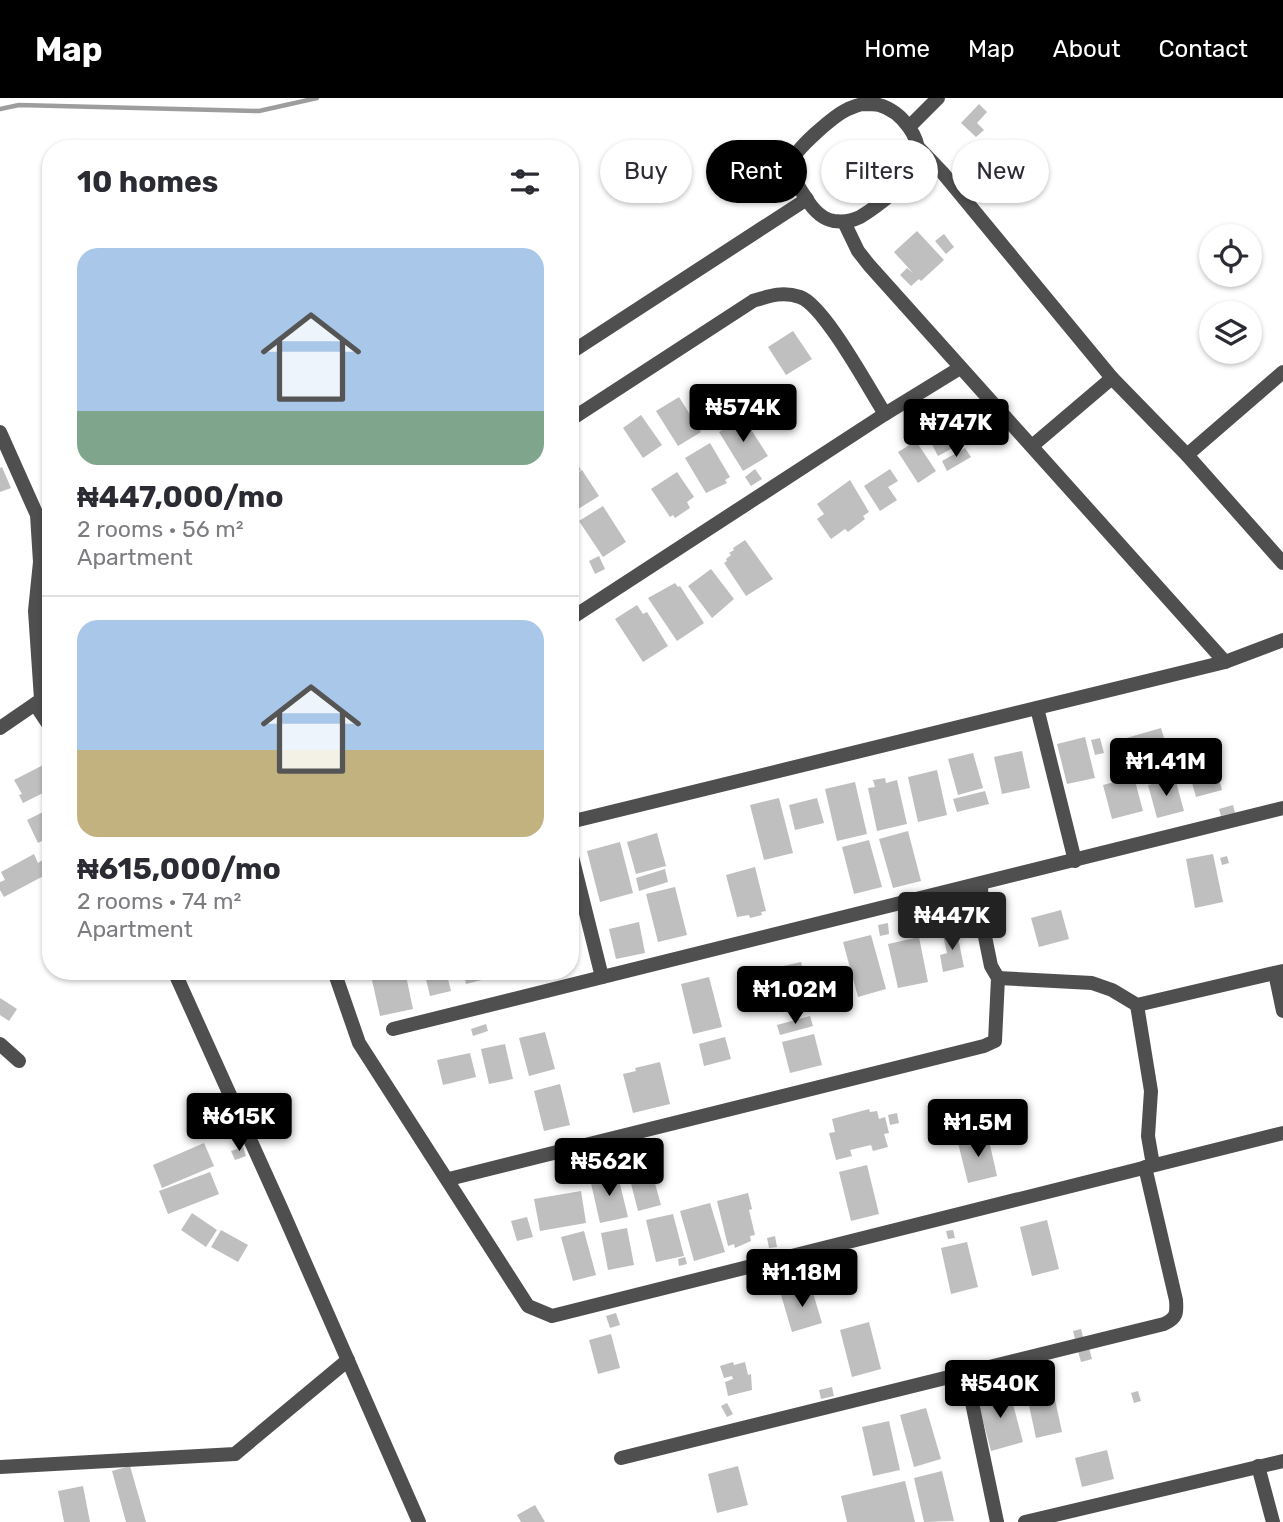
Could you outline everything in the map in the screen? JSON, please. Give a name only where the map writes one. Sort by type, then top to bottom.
[{"type":"street","points":[[909,127],[938,98]]},
{"type":"street","points":[[807,142],[846,110],[863,104],[878,104],[892,111],[909,127],[915,140]]},
{"type":"street","points":[[938,168],[1112,378],[1283,563]]},
{"type":"street","points":[[807,199],[818,214],[830,220],[844,222],[859,217],[878,203]]},
{"type":"street","points":[[579,347],[801,203]]},
{"type":"street","points":[[844,222],[858,251],[1225,662]]},
{"type":"street","points":[[579,414],[752,301],[778,293],[802,297],[823,316],[885,414]]},
{"type":"street","points":[[579,613],[960,368]]},
{"type":"street","points":[[1186,455],[1283,372]]},
{"type":"street","points":[[1032,446],[1112,378]]},
{"type":"street","points":[[0,432],[37,515],[40,562],[35,611],[42,698],[0,728]]},
{"type":"street","points":[[579,820],[1225,662],[1283,640]]},
{"type":"street","points":[[1037,708],[1075,860]]},
{"type":"street","points":[[393,1029],[1283,808]]},
{"type":"street","points":[[579,884],[603,977]]},
{"type":"street","points":[[449,1179],[984,1046],[995,1041],[998,978],[991,965],[982,922],[981,884]]},
{"type":"street","points":[[998,978],[1092,983],[1112,989],[1137,1004],[1279,972],[1283,1011]]},
{"type":"street","points":[[178,980],[419,1522]]},
{"type":"street","points":[[337,980],[359,1043],[449,1179],[528,1306],[552,1316],[1283,1133]]},
{"type":"street","points":[[621,1458],[966,1374],[1164,1324],[1174,1319],[1177,1312],[1149,1166],[1151,1091],[1137,1004]]},
{"type":"street","points":[[0,1044],[19,1061]]},
{"type":"street","points":[[0,1467],[235,1454],[348,1360]]},
{"type":"street","points":[[966,1374],[997,1522]]},
{"type":"street","points":[[1026,1522],[1283,1461]]},
{"type":"street","points":[[1258,1466],[1273,1522]]},
{"type":"building","points":[[979,104],[987,112],[977,123],[984,130],[976,137],[961,123]]},
{"type":"building","points":[[917,231],[944,260],[921,281],[919,279],[911,286],[900,275],[907,268],[913,273],[894,252]]},
{"type":"building","points":[[944,234],[954,247],[946,254],[935,241]]},
{"type":"building","points":[[793,331],[812,359],[786,375],[768,347]]},
{"type":"building","points":[[679,397],[701,432],[678,446],[656,411]]},
{"type":"building","points":[[949,413],[964,442],[938,456],[923,427]]},
{"type":"building","points":[[641,415],[662,445],[643,458],[623,428]]},
{"type":"building","points":[[743,417],[768,456],[743,471],[719,432]]},
{"type":"building","points":[[916,441],[936,471],[918,483],[898,452]]},
{"type":"building","points":[[710,443],[730,477],[725,480],[727,483],[706,493],[685,458]]},
{"type":"building","points":[[965,448],[971,457],[947,471],[942,461]]},
{"type":"building","points":[[2,467],[11,488],[0,492],[0,468]]},
{"type":"building","points":[[755,469],[762,479],[751,486],[745,477]]},
{"type":"building","points":[[890,469],[898,481],[888,487],[897,500],[880,511],[864,486]]},
{"type":"building","points":[[582,470],[599,496],[579,508],[579,472]]},
{"type":"building","points":[[677,472],[694,497],[687,502],[690,508],[675,518],[673,515],[670,517],[651,489]]},
{"type":"building","points":[[850,480],[869,512],[863,516],[865,519],[848,532],[845,529],[831,539],[817,519],[824,514],[817,504]]},
{"type":"building","points":[[603,506],[626,542],[603,557],[579,521]]},
{"type":"building","points":[[745,540],[773,579],[746,596],[724,563],[733,548]]},
{"type":"building","points":[[599,556],[605,569],[595,574],[589,561]]},
{"type":"building","points":[[711,569],[734,599],[712,618],[688,586]]},
{"type":"building","points":[[675,583],[680,586],[704,623],[677,641],[648,598]]},
{"type":"building","points":[[637,605],[643,614],[647,612],[668,646],[643,662],[615,619]]},
{"type":"building","points":[[1161,728],[1168,751],[1122,764],[1116,741]]},
{"type":"building","points":[[1085,737],[1095,778],[1067,784],[1057,744]]},
{"type":"building","points":[[1100,738],[1104,753],[1095,755],[1091,740]]},
{"type":"building","points":[[1022,751],[1030,788],[1002,794],[994,757]]},
{"type":"building","points":[[973,753],[983,788],[958,795],[948,759]]},
{"type":"building","points":[[1213,755],[1222,790],[1196,797],[1186,762]]},
{"type":"building","points":[[42,766],[42,794],[23,803],[19,795],[22,794],[14,780]]},
{"type":"building","points":[[937,770],[947,815],[918,822],[908,777]]},
{"type":"building","points":[[1134,777],[1143,811],[1112,819],[1103,785]]},
{"type":"building","points":[[885,778],[886,783],[897,780],[907,824],[877,831],[868,788],[875,787],[873,780]]},
{"type":"building","points":[[1175,778],[1184,811],[1157,818],[1148,785]]},
{"type":"building","points":[[855,782],[867,834],[837,841],[825,789]]},
{"type":"building","points":[[985,791],[989,804],[957,812],[953,799]]},
{"type":"building","points":[[779,798],[793,853],[764,860],[750,805]]},
{"type":"building","points":[[817,798],[824,823],[795,830],[789,805]]},
{"type":"building","points":[[1233,805],[1235,813],[1221,816],[1219,809]]},
{"type":"building","points":[[42,812],[42,841],[38,843],[27,820]]},
{"type":"building","points":[[908,831],[921,881],[893,888],[879,839]]},
{"type":"building","points":[[657,833],[666,866],[636,874],[627,842]]},
{"type":"building","points":[[869,840],[882,887],[854,894],[842,847]]},
{"type":"building","points":[[620,842],[633,893],[600,902],[587,851]]},
{"type":"building","points":[[34,854],[38,863],[42,860],[42,877],[4,897],[0,890],[0,882],[5,880],[1,872]]},
{"type":"building","points":[[1213,854],[1223,902],[1195,908],[1186,859]]},
{"type":"building","points":[[1227,856],[1229,863],[1222,865],[1220,858]]},
{"type":"building","points":[[755,867],[766,911],[750,918],[749,915],[737,917],[726,875]]},
{"type":"building","points":[[665,869],[668,882],[639,891],[636,878]]},
{"type":"building","points":[[675,887],[687,935],[658,942],[646,894]]},
{"type":"building","points":[[1061,910],[1069,939],[1039,947],[1031,918]]},
{"type":"building","points":[[639,922],[645,953],[616,959],[609,929]]},
{"type":"building","points":[[888,923],[889,934],[880,936],[878,925]]},
{"type":"building","points":[[956,928],[964,967],[943,972],[940,955],[947,953],[942,931]]},
{"type":"building","points":[[871,935],[886,989],[858,997],[843,942]]},
{"type":"building","points":[[919,937],[928,982],[898,988],[888,944]]},
{"type":"building","points":[[801,962],[811,1002],[779,1010],[770,969]]},
{"type":"building","points":[[709,977],[722,1027],[693,1034],[681,984]]},
{"type":"building","points":[[372,980],[407,980],[413,1009],[380,1016]]},
{"type":"building","points":[[426,980],[448,980],[451,991],[430,996]]},
{"type":"building","points":[[465,980],[482,980],[466,984]]},
{"type":"building","points":[[0,998],[17,1009],[9,1021],[0,1015]]},
{"type":"building","points":[[810,1016],[813,1026],[780,1035],[777,1025]]},
{"type":"building","points":[[486,1024],[488,1031],[473,1036],[471,1029]]},
{"type":"building","points":[[545,1032],[555,1069],[529,1076],[519,1038]]},
{"type":"building","points":[[814,1034],[822,1065],[790,1073],[782,1042]]},
{"type":"building","points":[[725,1037],[731,1059],[704,1066],[699,1044]]},
{"type":"building","points":[[505,1044],[513,1079],[489,1084],[481,1049]]},
{"type":"building","points":[[470,1053],[476,1077],[443,1085],[437,1060]]},
{"type":"building","points":[[660,1062],[670,1104],[633,1113],[623,1074]]},
{"type":"building","points":[[560,1084],[570,1125],[544,1131],[534,1091]]},
{"type":"building","points":[[869,1109],[870,1112],[877,1111],[879,1119],[885,1117],[889,1133],[884,1134],[888,1147],[873,1151],[871,1145],[850,1150],[852,1156],[836,1160],[829,1133],[835,1132],[832,1119]]},
{"type":"building","points":[[897,1113],[899,1123],[890,1125],[888,1115]]},
{"type":"building","points":[[988,1136],[997,1176],[968,1183],[958,1143]]},
{"type":"building","points":[[204,1143],[214,1166],[162,1188],[153,1165]]},
{"type":"building","points":[[243,1147],[246,1156],[235,1160],[231,1151]]},
{"type":"building","points":[[649,1162],[661,1205],[638,1211],[627,1168]]},
{"type":"building","points":[[867,1165],[879,1214],[851,1221],[839,1172]]},
{"type":"building","points":[[210,1172],[219,1194],[168,1214],[159,1191]]},
{"type":"building","points":[[617,1172],[628,1217],[600,1223],[590,1179]]},
{"type":"building","points":[[581,1191],[586,1223],[540,1231],[534,1199]]},
{"type":"building","points":[[748,1193],[755,1235],[750,1236],[751,1241],[735,1248],[734,1244],[728,1246],[717,1201]]},
{"type":"building","points":[[710,1203],[725,1252],[694,1261],[680,1211]]},
{"type":"building","points":[[192,1213],[217,1230],[206,1247],[181,1230]]},
{"type":"building","points":[[673,1214],[684,1256],[656,1262],[646,1220]]},
{"type":"building","points":[[527,1217],[533,1237],[517,1241],[511,1221]]},
{"type":"building","points":[[1047,1220],[1059,1269],[1032,1276],[1020,1227]]},
{"type":"building","points":[[627,1228],[634,1265],[608,1270],[601,1233]]},
{"type":"building","points":[[221,1230],[248,1245],[238,1262],[211,1247]]},
{"type":"building","points":[[953,1230],[955,1238],[948,1239],[946,1231]]},
{"type":"building","points":[[584,1231],[596,1275],[573,1281],[561,1237]]},
{"type":"building","points":[[775,1236],[777,1247],[769,1248],[767,1238]]},
{"type":"building","points":[[967,1242],[978,1287],[951,1294],[941,1248]]},
{"type":"building","points":[[685,1257],[687,1264],[679,1266],[678,1259]]},
{"type":"building","points":[[811,1286],[822,1323],[792,1332],[781,1295]]},
{"type":"building","points":[[616,1313],[620,1325],[610,1328],[606,1316]]},
{"type":"building","points":[[869,1322],[881,1369],[852,1377],[840,1330]]},
{"type":"building","points":[[1081,1329],[1083,1337],[1075,1339],[1073,1331]]},
{"type":"building","points":[[611,1334],[620,1368],[598,1374],[589,1340]]},
{"type":"building","points":[[1089,1348],[1092,1359],[1081,1362],[1078,1351]]},
{"type":"building","points":[[733,1362],[734,1365],[745,1362],[748,1375],[751,1374],[752,1390],[728,1396],[725,1382],[733,1379],[732,1376],[724,1378],[720,1366]]},
{"type":"building","points":[[1051,1381],[1062,1432],[1036,1438],[1025,1387]]},
{"type":"building","points":[[832,1387],[834,1396],[821,1399],[819,1390]]},
{"type":"building","points":[[1009,1389],[1023,1442],[991,1451],[977,1398]]},
{"type":"building","points":[[1138,1391],[1141,1401],[1134,1403],[1131,1393]]},
{"type":"building","points":[[727,1403],[733,1414],[727,1417],[721,1406]]},
{"type":"building","points":[[926,1408],[941,1459],[914,1467],[900,1415]]},
{"type":"building","points":[[889,1421],[900,1470],[873,1476],[862,1427]]},
{"type":"building","points":[[1107,1450],[1114,1479],[1082,1487],[1075,1458]]},
{"type":"building","points":[[130,1466],[146,1522],[126,1522],[112,1471]]},
{"type":"building","points":[[738,1466],[748,1505],[717,1513],[708,1474]]},
{"type":"building","points":[[942,1471],[954,1521],[924,1522],[914,1478]]},
{"type":"building","points":[[905,1481],[915,1522],[847,1522],[841,1496]]},
{"type":"building","points":[[83,1486],[90,1522],[64,1522],[58,1491]]},
{"type":"building","points":[[535,1505],[545,1522],[521,1522],[517,1515]]},
{"type":"waterway","points":[[0,109],[19,105],[259,111],[317,98]]}]
